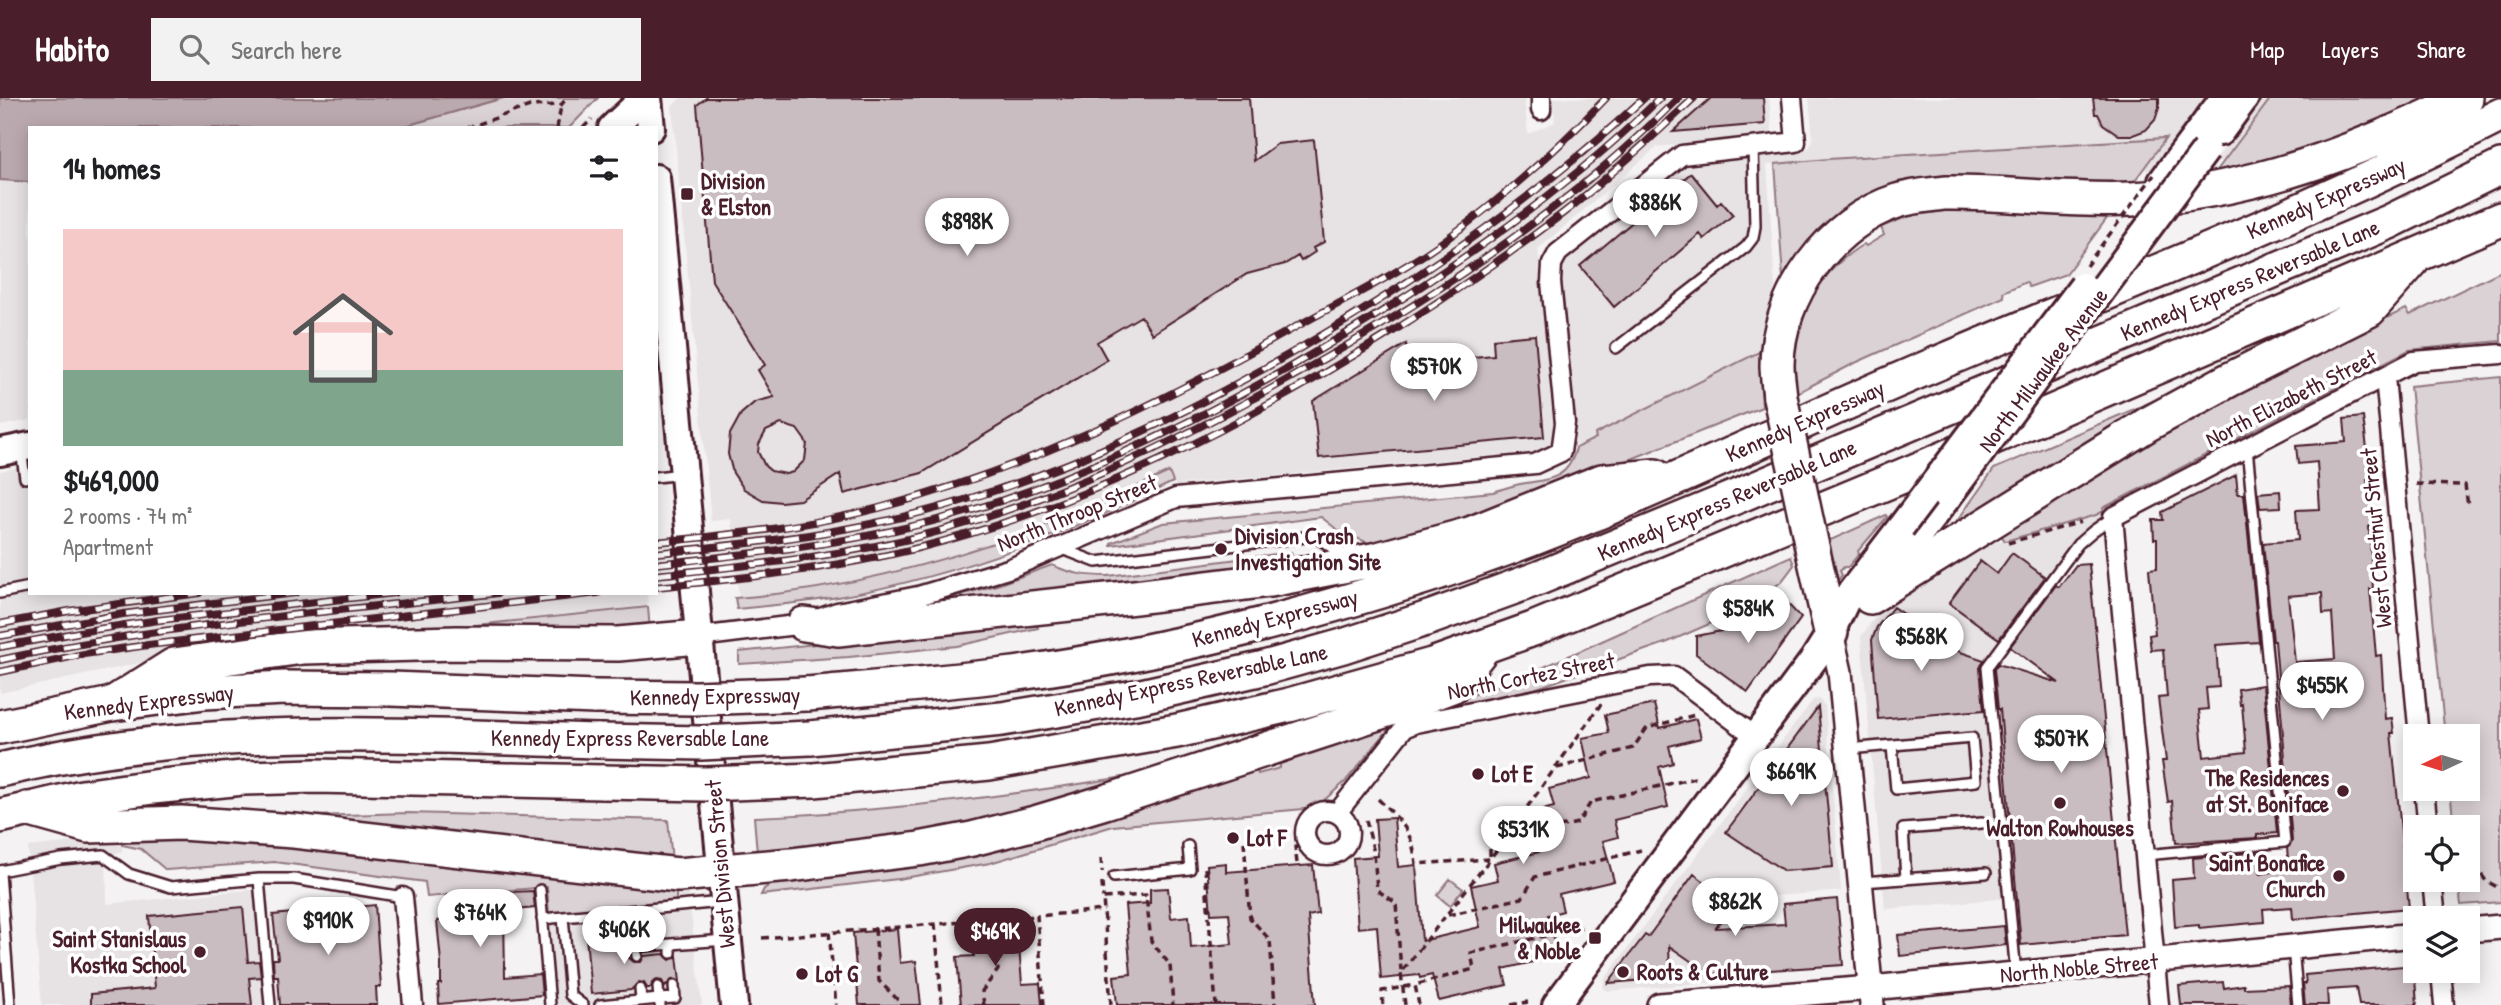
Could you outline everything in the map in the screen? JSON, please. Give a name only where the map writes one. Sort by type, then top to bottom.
[{"type":"highway","points":[[1831,632],[1780,397],[1777,364],[1780,335],[1797,289],[1812,264],[1832,243],[1874,211],[1896,201],[1920,195],[1945,193],[2128,199],[2210,191],[2326,159],[2400,131],[2466,98]]},
{"type":"highway","name":"Kennedy Expressway","points":[[0,727],[112,704],[205,692],[284,688],[596,697],[696,698],[806,694],[1007,674],[1231,633],[1429,576],[1540,536],[1814,416],[2336,196],[2501,115]]},
{"type":"highway","name":"Kennedy Express Reversable Lane","points":[[0,770],[119,748],[214,737],[308,733],[701,743],[810,738],[1002,719],[1141,696],[1264,668],[1343,646],[1539,578],[2389,222],[2493,173]]},
{"type":"highway","points":[[14,813],[82,797],[243,778],[329,776],[705,783],[814,780],[989,763],[1177,731],[1375,682],[1485,647],[1668,574],[2068,406],[2501,219]]},
{"type":"highway","points":[[1870,597],[2148,424],[2369,310],[2419,253]]},
{"type":"highway","points":[[804,624],[838,629],[1270,580],[1359,563],[1470,534],[1602,481],[1689,472]]},
{"type":"highway","points":[[112,704],[174,665],[303,647],[457,643],[618,645],[699,637]]},
{"type":"highway","points":[[14,813],[88,825],[181,823],[281,830],[678,875],[722,887],[972,839],[1035,823],[1380,712],[1454,685],[1485,647]]},
{"type":"main road","points":[[614,126],[646,98]]},
{"type":"main road","points":[[646,98],[651,126]]},
{"type":"main road","name":"North Milwaukee Avenue","points":[[1556,1005],[1831,632],[1848,596],[2224,98]]},
{"type":"main road","name":"North Milwaukee Avenue","points":[[1831,632],[1855,617],[2245,98]]},
{"type":"main road","name":"West Division Street","points":[[658,219],[734,1005]]},
{"type":"street","points":[[1753,146],[1796,142],[1792,98]]},
{"type":"street","name":"North Throop Street","points":[[699,637],[804,624],[837,612],[918,596],[1008,569],[1177,498],[1535,464],[1561,452],[1565,423],[1551,282],[1552,264],[1558,253],[1674,159],[1690,153],[1753,146]]},
{"type":"street","name":"North Elizabeth Street","points":[[2113,517],[2414,361],[2501,354]]},
{"type":"street","name":"West Chestnut Street","points":[[2385,377],[2418,724]]},
{"type":"street","points":[[2113,517],[2159,1005]]},
{"type":"street","points":[[1831,632],[1840,672],[1871,996]]},
{"type":"street","name":"North Cortez Street","points":[[1337,813],[1404,728],[1438,718],[1650,677],[1674,676],[1756,737]]},
{"type":"street","points":[[403,897],[412,1005]]},
{"type":"street","points":[[2480,929],[2501,927]]},
{"type":"street","name":"North Noble Street","points":[[1658,1005],[1871,996],[2016,974],[2403,936]]},
{"type":"street","points":[[2442,983],[2444,1005]]},
{"type":"lane","points":[[1616,348],[1746,247],[1755,226],[1753,146]]},
{"type":"lane","points":[[17,448],[25,478]]},
{"type":"lane","points":[[2145,855],[2285,842],[2247,448]]},
{"type":"lane","points":[[658,477],[684,474]]},
{"type":"lane","points":[[2016,974],[1987,667],[2078,544],[2113,517]]},
{"type":"lane","points":[[1059,548],[1096,562],[1314,536],[1359,563]]},
{"type":"lane","points":[[0,593],[28,587]]},
{"type":"lane","points":[[1848,749],[1972,738],[1976,781],[1896,789],[1892,746]]},
{"type":"lane","points":[[1906,879],[1902,829],[1982,823]]},
{"type":"lane","points":[[1114,877],[1190,869],[1188,846]]},
{"type":"lane","points":[[10,1005],[2,937],[0,872],[61,859],[103,855],[130,874],[172,887],[259,879],[294,879],[403,897]]},
{"type":"lane","points":[[1860,882],[1986,873]]},
{"type":"lane","points":[[259,879],[270,1005]]},
{"type":"lane","points":[[542,919],[722,887]]},
{"type":"lane","points":[[540,890],[550,1005]]},
{"type":"lane","points":[[563,917],[570,995],[583,1005]]},
{"type":"lane","points":[[638,956],[636,947],[671,949],[727,940]]},
{"type":"lane","points":[[2293,947],[2298,1005]]},
{"type":"lane","points":[[600,1005],[640,1000],[660,1002],[675,998],[674,986]]},
{"type":"lane","points":[[658,987],[660,1002]]},
{"type":"lane","points":[[640,989],[640,1000]]},
{"type":"path","points":[[557,126],[561,105],[567,98]]},
{"type":"path","points":[[473,126],[530,106],[561,105]]},
{"type":"path","points":[[2416,484],[2465,485],[2468,506]]},
{"type":"path","points":[[2005,544],[2090,519]]},
{"type":"path","points":[[1401,973],[1490,859],[1603,702]]},
{"type":"path","points":[[1555,769],[1633,748],[1647,728],[1697,714]]},
{"type":"path","points":[[1490,859],[1490,832],[1504,839],[1578,823],[1591,802],[1695,778]]},
{"type":"path","points":[[1378,799],[1401,821],[1413,842],[1416,864],[1490,859]]},
{"type":"path","points":[[1366,820],[1374,853],[1377,890],[1396,903],[1405,1005]]},
{"type":"path","points":[[1244,842],[1250,919],[1270,940],[1275,1005]]},
{"type":"path","points":[[1297,863],[1295,847],[1301,847],[1319,861]]},
{"type":"path","points":[[1446,916],[1521,898],[1535,877],[1642,850]]},
{"type":"path","points":[[1204,858],[1216,1005]]},
{"type":"path","points":[[2480,872],[2486,881],[2501,889]]},
{"type":"path","points":[[1111,1005],[1103,898],[1146,895],[1151,941],[1170,965],[1173,1005]]},
{"type":"path","points":[[762,938],[1104,910]]},
{"type":"path","points":[[1037,916],[1044,1005]]},
{"type":"path","points":[[984,1005],[982,991],[998,970],[994,919]]},
{"type":"path","points":[[935,924],[942,1005]]},
{"type":"path","points":[[1383,1005],[1382,991],[1474,970],[1471,953],[1584,927]]},
{"type":"path","points":[[875,929],[879,981],[898,1000],[898,1005]]},
{"type":"path","points":[[829,932],[836,1005]]},
{"type":"path","points":[[1415,985],[1419,1005]]},
{"type":"path","points":[[1511,1005],[1528,1002]]},
{"type":"shaded area","points":[[0,98],[503,98],[405,126],[28,126],[28,182],[0,180]]},
{"type":"shaded area","points":[[503,98],[598,98],[571,126],[405,126]]},
{"type":"shaded area","points":[[681,98],[1524,98],[1528,134],[1555,122],[1553,98],[1769,98],[1772,133],[1657,147],[1538,249],[1554,439],[1551,446],[1543,451],[1183,484],[1177,487],[1169,473],[1013,537],[880,577],[793,594],[739,598],[731,519],[711,521],[672,106]]},
{"type":"shaded area","points":[[1809,98],[2207,98],[2150,173],[2144,168],[2165,139],[1767,165],[1775,287],[1759,352],[1596,434],[1596,438],[1576,448],[1559,265],[1687,163],[1802,152],[1809,148],[1813,140]]},
{"type":"shaded area","points":[[2262,98],[2271,98],[2223,163],[2217,158]]},
{"type":"shaded area","points":[[2271,98],[2439,98],[2392,121],[2209,181]]},
{"type":"shaded area","points":[[2166,138],[2130,187],[1956,179],[1787,280],[1783,278],[1775,164]]},
{"type":"shaded area","points":[[0,180],[28,182],[28,420],[0,426]]},
{"type":"shaded area","points":[[1946,210],[2113,210],[2066,274],[2029,287],[2026,282],[2003,292],[2004,297],[1855,363],[1795,394],[1794,350],[1799,329],[1817,289],[1830,272],[1864,244],[1866,246],[1884,235],[1881,227],[1909,216]]},
{"type":"shaded area","points":[[2501,271],[2501,341],[2409,350],[2103,508],[2104,511],[2096,515],[2005,541],[1999,532],[2150,439],[2311,353],[2406,309],[2410,315]]},
{"type":"shaded area","points":[[1759,352],[1762,407],[1561,487],[1455,524],[1371,544],[1339,531],[1321,517],[1111,545],[1163,523],[1493,492],[1548,479],[1562,473],[1568,467],[1576,448],[1596,438],[1595,434]]},
{"type":"shaded area","points":[[2501,377],[2501,902],[2461,905],[2459,892],[2480,892],[2480,815],[2453,815],[2451,802],[2480,802],[2480,724],[2444,724],[2410,386]]},
{"type":"shaded area","points":[[2193,384],[1956,526],[1994,469]]},
{"type":"shaded area","points":[[28,465],[28,595],[647,595],[648,607],[197,654],[140,663],[0,693],[0,471]]},
{"type":"shaded area","points":[[1169,472],[1173,482],[1091,520],[964,566],[920,579],[832,598],[737,609],[735,598],[847,583],[958,555],[1065,517]]},
{"type":"shaded area","points":[[2100,513],[2101,525],[2093,531],[1987,667],[2009,898],[1885,909],[1861,637],[1885,603],[1958,553]]},
{"type":"shaded area","points":[[1886,515],[1858,551],[1859,554],[1848,567],[1840,571],[1842,575],[1838,580],[1833,573],[1824,543]]},
{"type":"shaded area","points":[[1291,552],[1294,562],[946,608],[946,599],[1000,584],[1052,565],[1079,574],[1108,576]]},
{"type":"shaded area","points":[[1791,556],[1794,565],[1782,581],[1766,594],[1739,611],[1668,642],[1520,694],[1430,711],[1533,672]]},
{"type":"shaded area","points":[[648,607],[650,631],[419,631]]},
{"type":"shaded area","points":[[1036,621],[1038,628],[957,646],[739,664],[739,652]]},
{"type":"shaded area","points":[[1819,699],[1825,706],[1841,891],[1746,898],[1724,925],[1729,981],[1607,991],[1603,988],[1604,980],[1813,700]]},
{"type":"shaded area","points":[[1394,723],[1345,782],[1315,808],[1113,826],[990,863],[898,879],[761,895],[764,889],[775,882],[1255,767],[1258,774],[1280,768],[1280,764]]},
{"type":"shaded area","points":[[1148,773],[960,830],[757,853],[754,817],[952,801]]},
{"type":"shaded area","points":[[408,813],[668,820],[672,861],[314,825],[314,816]]},
{"type":"shaded area","points":[[205,836],[676,890],[676,903],[549,914],[547,887],[427,897],[425,882],[275,862],[166,870],[141,849],[122,845],[122,837]]},
{"type":"shaded area","points":[[121,837],[122,851],[106,862],[107,904],[260,889],[271,1005],[42,1005],[28,847]]},
{"type":"shaded area","points":[[1450,879],[1463,889],[1450,906],[1437,895]]},
{"type":"shaded area","points":[[676,890],[688,891],[702,1005],[550,1005],[542,915],[676,902]]},
{"type":"building","points":[[706,98],[1249,98],[1254,161],[1277,144],[1314,140],[1324,242],[1313,248],[1315,252],[1301,261],[1298,256],[1285,264],[1247,274],[1152,334],[1141,316],[1097,342],[1107,360],[922,473],[844,494],[840,474],[800,500],[763,500],[744,489],[733,473],[728,454],[730,434],[741,414],[755,402],[774,397],[758,370],[765,365],[712,281],[697,105]],"holes":[[[781,424],[797,429],[807,443],[805,460],[793,472],[786,474],[771,471],[765,466],[758,452],[766,431]]]},
{"type":"building","points":[[1711,98],[1763,98],[1765,124],[1673,132]]},
{"type":"building","points":[[2093,98],[2159,98],[2159,108],[2155,120],[2146,130],[2133,135],[2119,135],[2103,124],[2098,114],[2095,114]]},
{"type":"building","points":[[1691,173],[1717,205],[1721,201],[1733,215],[1704,239],[1700,234],[1614,307],[1580,266]]},
{"type":"building","points":[[1535,335],[1544,437],[1319,458],[1313,401],[1406,344],[1408,363],[1494,355],[1493,339]]},
{"type":"building","points":[[2363,417],[2371,480],[2367,480],[2373,523],[2369,527],[2373,589],[2370,589],[2376,656],[2381,655],[2385,719],[2392,718],[2394,733],[2391,733],[2403,850],[2403,892],[2407,892],[2409,906],[2293,919],[2292,907],[2263,909],[2264,922],[2199,928],[2199,925],[2175,927],[2172,880],[2194,878],[2193,858],[2258,852],[2260,874],[2289,869],[2287,848],[2292,841],[2275,641],[2263,543],[2298,540],[2296,510],[2320,509],[2317,462],[2298,464],[2296,446],[2346,442],[2344,419]],"holes":[[[2322,593],[2323,614],[2332,613],[2335,659],[2295,662],[2288,596]]]},
{"type":"building","points":[[2236,475],[2238,494],[2244,494],[2259,642],[2216,645],[2219,687],[2206,688],[2208,709],[2199,710],[2204,757],[2246,752],[2238,689],[2263,685],[2277,833],[2257,835],[2257,838],[2176,843],[2172,801],[2168,802],[2162,761],[2166,761],[2158,698],[2167,697],[2163,649],[2151,650],[2149,635],[2155,634],[2149,569],[2157,568],[2157,539],[2154,539],[2153,520],[2163,520],[2162,512]]},
{"type":"building","points":[[2280,491],[2281,507],[2260,508],[2258,493]]},
{"type":"building","points":[[2012,553],[2045,577],[1999,639],[1949,603],[1980,561],[1997,574]]},
{"type":"building","name":"Walton Rowhouses","points":[[2089,564],[2125,935],[2021,945],[1994,669],[1998,664],[2059,683],[2010,647],[2056,585],[2059,587],[2076,565]]},
{"type":"building","points":[[1786,602],[1801,618],[1748,692],[1696,654],[1696,636],[1736,628]]},
{"type":"building","points":[[1893,607],[1931,634],[1914,652],[1949,648],[1984,660],[1980,668],[1984,710],[1878,719],[1872,640],[1877,627]]},
{"type":"building","points":[[1654,704],[1660,728],[1696,719],[1701,738],[1669,746],[1673,763],[1659,767],[1668,807],[1614,820],[1618,837],[1603,841],[1614,881],[1559,894],[1563,911],[1548,915],[1558,956],[1503,969],[1507,985],[1439,1001],[1432,975],[1381,979],[1377,926],[1358,928],[1353,858],[1378,856],[1375,819],[1394,818],[1398,867],[1416,865],[1422,941],[1480,927],[1471,886],[1498,880],[1494,863],[1539,852],[1529,813],[1554,807],[1549,789],[1591,778],[1582,738],[1609,733],[1605,715]]},
{"type":"building","points":[[1818,707],[1833,867],[1784,871],[1726,832]]},
{"type":"building","points":[[1226,863],[1226,872],[1313,865],[1318,914],[1308,916],[1315,1005],[1117,1005],[1114,976],[1131,974],[1125,905],[1150,903],[1150,889],[1168,888],[1171,918],[1189,916],[1191,948],[1232,944],[1229,913],[1211,914],[1207,865]]},
{"type":"building","points":[[1694,874],[1733,903],[1716,928],[1785,924],[1783,904],[1837,899],[1843,965],[1699,975],[1698,966],[1669,946],[1670,978],[1608,983],[1645,935],[1648,937]]},
{"type":"building","points":[[533,891],[535,908],[504,911],[505,977],[540,974],[542,995],[439,1004],[441,962],[437,921],[448,920],[447,895]]},
{"type":"building","points":[[375,905],[381,987],[376,987],[377,1005],[280,1005],[278,976],[274,976],[273,959],[278,959],[273,915]]},
{"type":"building","name":"Saint Stanislaus Kostka School","points":[[243,907],[248,962],[259,961],[261,977],[249,978],[252,1005],[91,1005],[91,994],[155,988],[149,916]]},
{"type":"building","points":[[1017,921],[1022,984],[1040,983],[1042,1005],[961,1005],[957,957],[974,956],[971,923]]},
{"type":"building","points":[[2004,926],[2006,945],[1900,956],[1898,935]]},
{"type":"building","points":[[897,929],[900,963],[916,961],[921,1005],[859,1005],[853,933]]},
{"type":"building","points":[[626,932],[628,957],[634,962],[641,962],[644,956],[664,954],[670,960],[677,956],[680,982],[673,979],[665,987],[662,981],[657,980],[652,983],[651,988],[647,988],[644,983],[639,982],[631,990],[591,994],[586,936]]},
{"type":"building","points":[[2403,966],[2403,983],[2415,983],[2417,1005],[2359,1005],[2356,988],[2327,990],[2328,1005],[2305,1005],[2305,975]]},
{"type":"building","points":[[2223,982],[2224,988],[2244,985],[2244,988],[2289,986],[2291,1005],[2181,1005],[2179,986]]},
{"type":"railway","points":[[658,542],[740,533],[852,515],[987,474],[1092,432],[1193,383],[1423,255],[1463,227],[1548,156],[1606,98]]},
{"type":"railway","points":[[658,553],[808,535],[921,512],[1003,488],[1134,435],[1261,370],[1392,292],[1523,200],[1644,98]]},
{"type":"railway","points":[[658,564],[814,545],[931,522],[1024,493],[1131,449],[1236,397],[1386,309],[1529,211],[1629,128],[1660,98]]},
{"type":"railway","points":[[658,575],[817,556],[913,538],[1020,506],[1123,464],[1223,415],[1415,304],[1508,242],[1553,208],[1596,173],[1678,98]]},
{"type":"railway","points":[[658,587],[821,567],[918,548],[1041,510],[1160,460],[1332,369],[1457,289],[1571,207],[1694,98]]},
{"type":"railway","points":[[0,624],[69,611],[185,595]]},
{"type":"railway","points":[[0,636],[123,614],[279,595]]},
{"type":"railway","points":[[0,647],[159,620],[377,595]]},
{"type":"railway","points":[[0,660],[185,628],[479,595]]},
{"type":"railway","points":[[0,672],[84,654],[148,645],[581,595]]},
{"type":"place","name":"Division & Elston","points":[[687,194]]},
{"type":"place","name":"Division Crash Investigation Site","points":[[1221,549]]},
{"type":"place","name":"Lot E","points":[[1478,774]]},
{"type":"place","name":"The Residences at St. Boniface","points":[[2343,791]]},
{"type":"place","name":"Walton Rowhouses","points":[[2060,803]]},
{"type":"place","name":"Lot F","points":[[1233,838]]},
{"type":"place","name":"Saint Bonafice Church","points":[[2339,876]]},
{"type":"place","name":"Milwaukee & Noble","points":[[1595,938]]},
{"type":"place","name":"Saint Stanislaus Kostka School","points":[[200,952]]},
{"type":"place","name":"Roots & Culture","points":[[1623,972]]},
{"type":"place","name":"Lot G","points":[[802,974]]}]
